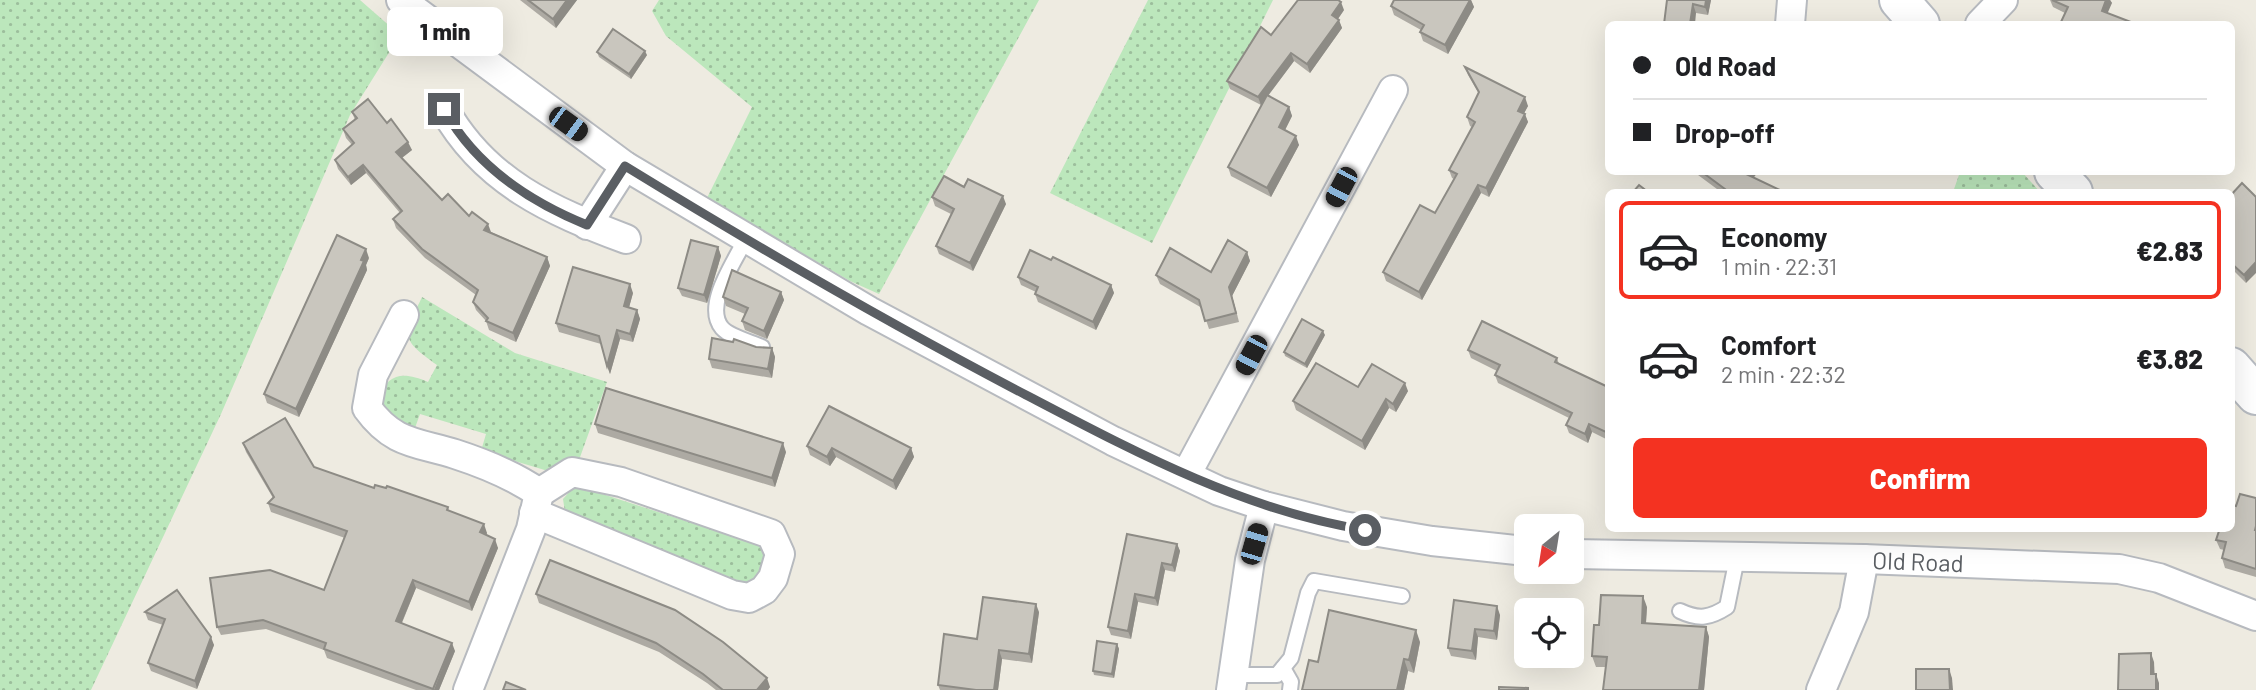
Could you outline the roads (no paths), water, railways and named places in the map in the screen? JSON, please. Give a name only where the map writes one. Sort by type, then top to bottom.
[{"type":"main road","points":[[1899,0],[1917,21]]},
{"type":"main road","points":[[2057,175],[2070,189]]},
{"type":"main road","points":[[2235,371],[2256,395]]},
{"type":"street","points":[[401,0],[625,166],[745,240],[991,377],[1186,475],[1264,506],[1343,526],[1432,541],[1514,550]]},
{"type":"street","points":[[1790,21],[1792,0]]},
{"type":"street","points":[[1983,21],[2003,0]]},
{"type":"street","points":[[1186,475],[1393,90]]},
{"type":"street","points":[[444,109],[469,147],[522,194],[549,209],[626,239]]},
{"type":"street","points":[[587,225],[625,166]]},
{"type":"street","points":[[404,315],[373,375],[367,408],[381,427],[413,445],[453,454],[494,468],[537,503],[732,595],[749,598],[764,590],[773,578],[780,555],[771,534],[621,482],[572,472],[537,503],[531,530],[468,690]]},
{"type":"street","points":[[1231,682],[1250,559],[1264,506]]},
{"type":"street","name":"Old Road","points":[[1584,554],[1864,559],[2119,569],[2160,578],[2256,616]]},
{"type":"street","points":[[1821,690],[1854,612],[1864,559]]},
{"type":"lane","points":[[745,240],[715,304],[717,319],[723,330],[762,346]]},
{"type":"lane","points":[[1680,611],[1692,617],[1710,617],[1727,607],[1737,558]]},
{"type":"lane","points":[[1231,682],[1277,675],[1283,668],[1291,658],[1308,593],[1314,581],[1402,596]]},
{"type":"lane","points":[[1283,668],[1292,682],[1290,690]]}]
